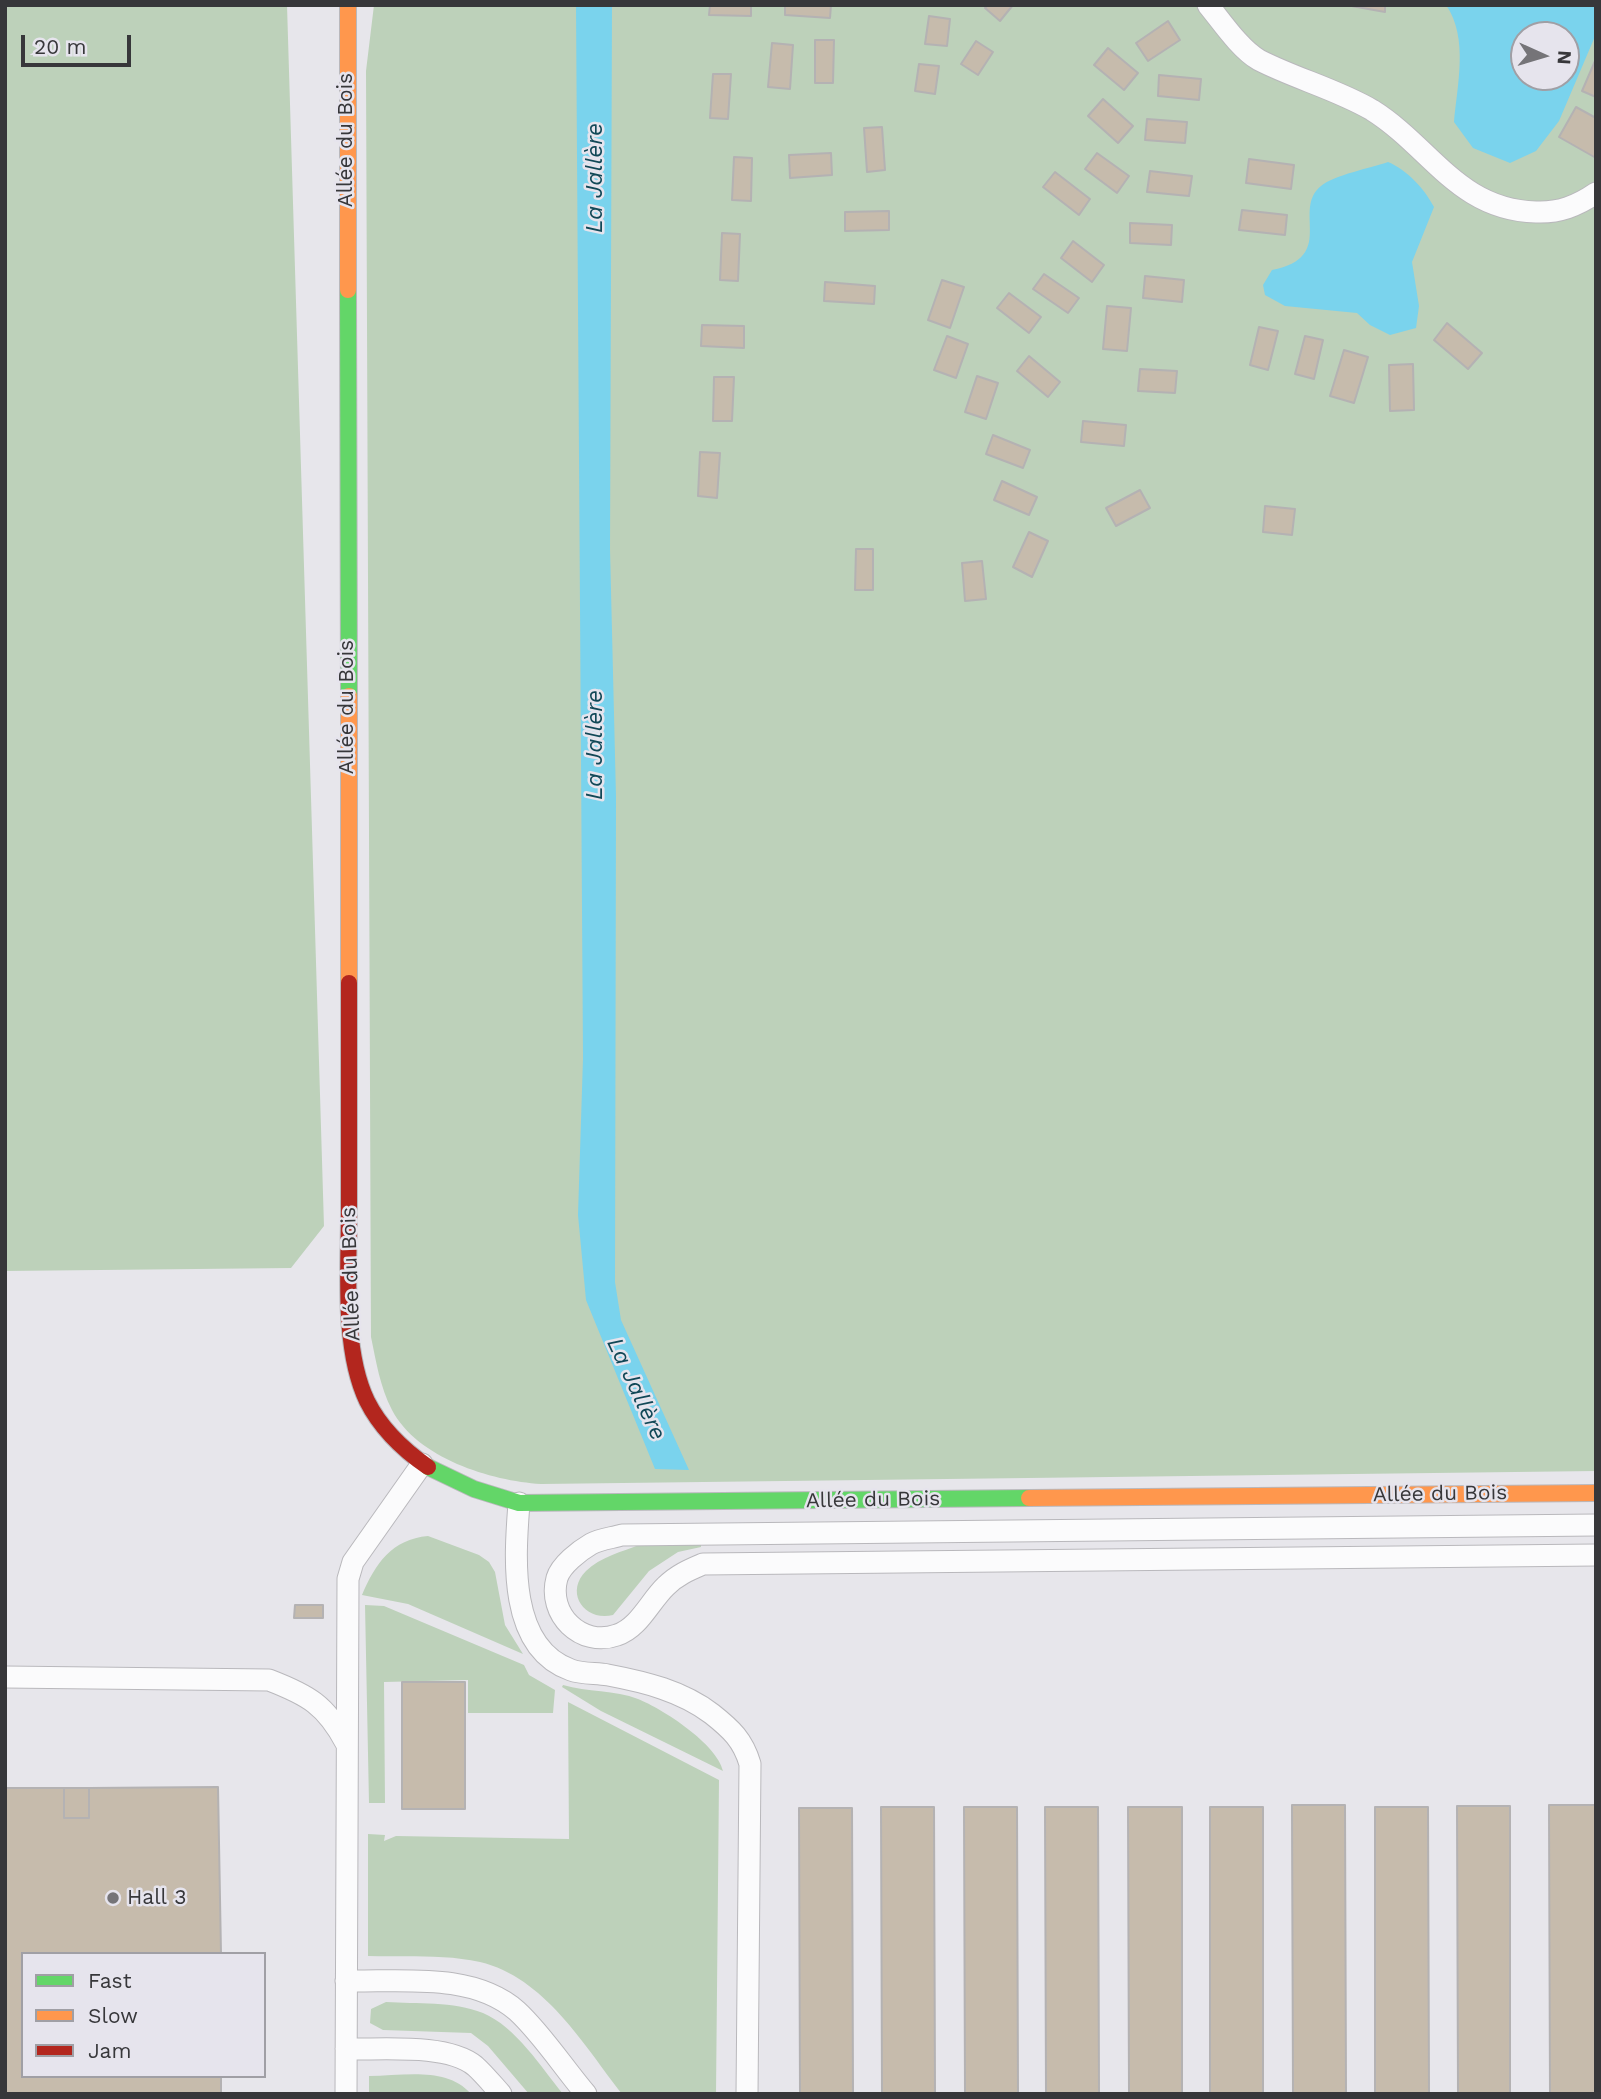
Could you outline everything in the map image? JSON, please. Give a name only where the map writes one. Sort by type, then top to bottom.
[{"type":"street","name":"Allée du Bois","points":[[348,5],[349,1295],[353,1349],[367,1401],[403,1449],[422,1464],[472,1491],[519,1503],[1596,1493]]},
{"type":"lane","points":[[1208,5],[1257,59],[1320,84],[1373,111],[1460,187],[1481,199],[1515,212],[1548,212],[1579,205],[1596,193]]},
{"type":"lane","points":[[346,2094],[348,1579],[353,1562],[422,1464]]},
{"type":"lane","points":[[519,1503],[515,1565],[519,1603],[530,1632],[549,1656],[570,1670],[649,1683],[698,1703],[733,1731],[745,1747],[750,1763],[747,2094]]},
{"type":"lane","points":[[1596,1525],[622,1535],[593,1542],[574,1556],[557,1576],[555,1598],[565,1621],[580,1635],[598,1638],[618,1635],[634,1624],[664,1587],[680,1573],[703,1564],[1596,1555]]},
{"type":"lane","points":[[5,1677],[269,1679],[303,1693],[318,1704],[332,1718],[346,1745]]},
{"type":"lane","points":[[346,1981],[446,1984],[473,1987],[495,1997],[517,2011],[586,2094]]},
{"type":"lane","points":[[346,2049],[440,2052],[457,2056],[473,2064],[501,2094]]},
{"type":"green space","points":[[5,5],[287,5],[324,1226],[291,1268],[5,1271]]},
{"type":"green space","points":[[374,5],[1596,5],[1596,1471],[541,1484],[521,1482],[457,1464],[437,1454],[404,1427],[384,1392],[371,1337],[366,71]]},
{"type":"green space","points":[[428,1536],[479,1555],[489,1562],[495,1572],[505,1625],[523,1654],[408,1604],[362,1595],[386,1555],[404,1542]]},
{"type":"green space","points":[[641,1544],[701,1544],[701,1547],[678,1552],[649,1571],[613,1615],[603,1616],[586,1610],[577,1596],[577,1588],[586,1571],[605,1558]]},
{"type":"green space","points":[[365,1605],[384,1606],[524,1665],[529,1675],[555,1690],[553,1713],[468,1713],[468,1680],[384,1682],[385,1803],[369,1803]]},
{"type":"green space","points":[[563,1685],[620,1694],[649,1704],[700,1739],[719,1761],[723,1771],[601,1711],[562,1687]]},
{"type":"green space","points":[[568,1702],[719,1780],[716,2094],[622,2094],[561,2015],[524,1982],[503,1970],[480,1962],[453,1958],[368,1956],[368,1834],[385,1835],[384,1841],[396,1836],[569,1839]]},
{"type":"green space","points":[[386,2002],[447,2005],[471,2009],[495,2019],[537,2060],[563,2094],[529,2094],[488,2046],[471,2033],[383,2030],[370,2023],[371,2009]]},
{"type":"green space","points":[[369,2076],[437,2076],[450,2079],[471,2094],[369,2094]]},
{"type":"water","name":"La Jallère","points":[[576,5],[612,5],[610,549],[616,797],[615,1282],[621,1320],[689,1470],[655,1469],[586,1300],[578,1215],[583,1058]]},
{"type":"water","points":[[1446,5],[1596,5],[1596,34],[1580,72],[1580,21],[1510,21],[1510,91],[1572,91],[1559,121],[1536,151],[1510,163],[1473,148],[1454,122],[1460,62],[1457,32]]},
{"type":"water","points":[[1388,162],[1414,180],[1434,207],[1412,262],[1419,306],[1416,328],[1390,335],[1370,325],[1357,313],[1285,306],[1265,295],[1263,285],[1272,270],[1292,264],[1303,255],[1309,244],[1310,207],[1313,196],[1321,186],[1343,175]]},
{"type":"building","points":[[710,5],[751,5],[751,16],[709,15]]},
{"type":"building","points":[[785,5],[831,5],[830,18],[785,15]]},
{"type":"building","points":[[988,5],[1013,5],[1000,21],[985,8]]},
{"type":"building","points":[[1346,5],[1385,5],[1385,12]]},
{"type":"building","points":[[929,16],[950,19],[947,46],[925,44]]},
{"type":"building","points":[[1168,21],[1180,40],[1148,61],[1136,43]]},
{"type":"building","points":[[815,40],[834,40],[833,83],[815,83]]},
{"type":"building","points":[[976,41],[993,52],[978,75],[961,64]]},
{"type":"building","points":[[772,43],[793,45],[790,89],[768,87]]},
{"type":"building","points":[[1108,48],[1138,73],[1124,90],[1094,65]]},
{"type":"building","points":[[1596,61],[1596,97],[1582,91]]},
{"type":"building","points":[[919,64],[939,66],[935,94],[915,91]]},
{"type":"building","points":[[713,74],[731,74],[728,119],[710,118]]},
{"type":"building","points":[[1159,75],[1201,79],[1199,100],[1158,96]]},
{"type":"building","points":[[1103,99],[1133,126],[1118,143],[1088,116]]},
{"type":"building","points":[[1576,107],[1596,118],[1596,158],[1559,137]]},
{"type":"building","points":[[1147,119],[1187,122],[1185,143],[1145,140]]},
{"type":"building","points":[[882,127],[885,170],[867,172],[864,128]]},
{"type":"building","points":[[831,153],[832,175],[790,178],[789,155]]},
{"type":"building","points":[[1097,153],[1129,176],[1117,193],[1085,169]]},
{"type":"building","points":[[734,157],[752,158],[751,201],[732,200]]},
{"type":"building","points":[[1249,159],[1294,165],[1291,189],[1246,183]]},
{"type":"building","points":[[1150,171],[1192,176],[1189,196],[1147,192]]},
{"type":"building","points":[[1055,172],[1090,199],[1079,215],[1043,187]]},
{"type":"building","points":[[1242,210],[1287,215],[1285,235],[1239,230]]},
{"type":"building","points":[[889,211],[889,230],[845,231],[845,212]]},
{"type":"building","points":[[1130,223],[1172,225],[1171,245],[1130,243]]},
{"type":"building","points":[[722,233],[740,234],[738,281],[720,280]]},
{"type":"building","points":[[1073,241],[1104,265],[1092,282],[1061,258]]},
{"type":"building","points":[[1044,274],[1079,298],[1068,313],[1033,289]]},
{"type":"building","points":[[1145,276],[1184,280],[1182,302],[1143,298]]},
{"type":"building","points":[[942,280],[964,287],[950,328],[928,320]]},
{"type":"building","points":[[825,282],[875,286],[874,304],[824,301]]},
{"type":"building","points":[[1009,293],[1041,317],[1029,333],[997,308]]},
{"type":"building","points":[[1107,306],[1131,308],[1127,351],[1103,349]]},
{"type":"building","points":[[1447,323],[1482,353],[1468,369],[1434,340]]},
{"type":"building","points":[[702,325],[744,326],[744,348],[701,346]]},
{"type":"building","points":[[1259,327],[1278,331],[1268,370],[1250,365]]},
{"type":"building","points":[[947,336],[968,344],[956,378],[934,370]]},
{"type":"building","points":[[1305,336],[1323,340],[1314,379],[1295,374]]},
{"type":"building","points":[[1344,350],[1368,357],[1354,403],[1330,396]]},
{"type":"building","points":[[1029,356],[1060,382],[1048,397],[1017,371]]},
{"type":"building","points":[[1413,364],[1414,410],[1390,411],[1389,365]]},
{"type":"building","points":[[1140,369],[1177,371],[1175,393],[1138,391]]},
{"type":"building","points":[[977,376],[998,383],[986,419],[965,412]]},
{"type":"building","points":[[714,377],[734,377],[732,421],[713,421]]},
{"type":"building","points":[[1083,421],[1126,425],[1124,446],[1081,442]]},
{"type":"building","points":[[993,435],[1030,450],[1023,468],[986,454]]},
{"type":"building","points":[[700,452],[720,453],[717,498],[698,496]]},
{"type":"building","points":[[1002,481],[1037,497],[1029,515],[994,500]]},
{"type":"building","points":[[1140,490],[1150,508],[1116,526],[1106,508]]},
{"type":"building","points":[[1265,506],[1295,509],[1292,535],[1263,532]]},
{"type":"building","points":[[1029,532],[1048,541],[1032,577],[1013,567]]},
{"type":"building","points":[[856,549],[873,549],[873,590],[855,590]]},
{"type":"building","points":[[982,561],[986,599],[965,601],[962,563]]},
{"type":"building","points":[[295,1605],[323,1605],[323,1618],[294,1618]]},
{"type":"building","points":[[402,1682],[465,1682],[465,1809],[402,1809]]},
{"type":"building","name":"Hall 3","points":[[218,1787],[221,1952],[21,1952],[21,2078],[221,2078],[221,2094],[5,2094],[5,1788],[64,1788],[64,1818],[89,1818],[89,1788]]},
{"type":"building","points":[[64,1788],[89,1788],[89,1818],[64,1818]]},
{"type":"building","points":[[1292,1805],[1345,1805],[1346,2094],[1293,2094]]},
{"type":"building","points":[[1549,1805],[1596,1805],[1596,2094],[1550,2094]]},
{"type":"building","points":[[1457,1806],[1510,1806],[1510,2094],[1458,2094]]},
{"type":"building","points":[[881,1807],[934,1807],[935,2094],[882,2094]]},
{"type":"building","points":[[964,1807],[1017,1807],[1018,2094],[965,2094]]},
{"type":"building","points":[[1045,1807],[1098,1807],[1099,2094],[1046,2094]]},
{"type":"building","points":[[1128,1807],[1182,1807],[1182,2094],[1129,2094]]},
{"type":"building","points":[[1210,1807],[1263,1807],[1263,2094],[1210,2094]]},
{"type":"building","points":[[1375,1807],[1428,1807],[1429,2094],[1375,2094]]},
{"type":"building","points":[[799,1808],[852,1808],[853,2094],[800,2094]]},
{"type":"traffic: fast","points":[[348,290],[349,696]]},
{"type":"traffic: fast","points":[[428,1467],[474,1489],[519,1503],[1029,1498]]},
{"type":"traffic: slow","points":[[348,5],[348,290]]},
{"type":"traffic: slow","points":[[349,696],[349,983]]},
{"type":"traffic: slow","points":[[1029,1498],[1596,1493]]},
{"type":"traffic: jam","points":[[349,983],[348,1283],[354,1358],[367,1401],[379,1421],[401,1446],[428,1467]]},
{"type":"place","name":"Hall 3","points":[[113,1898]]}]
